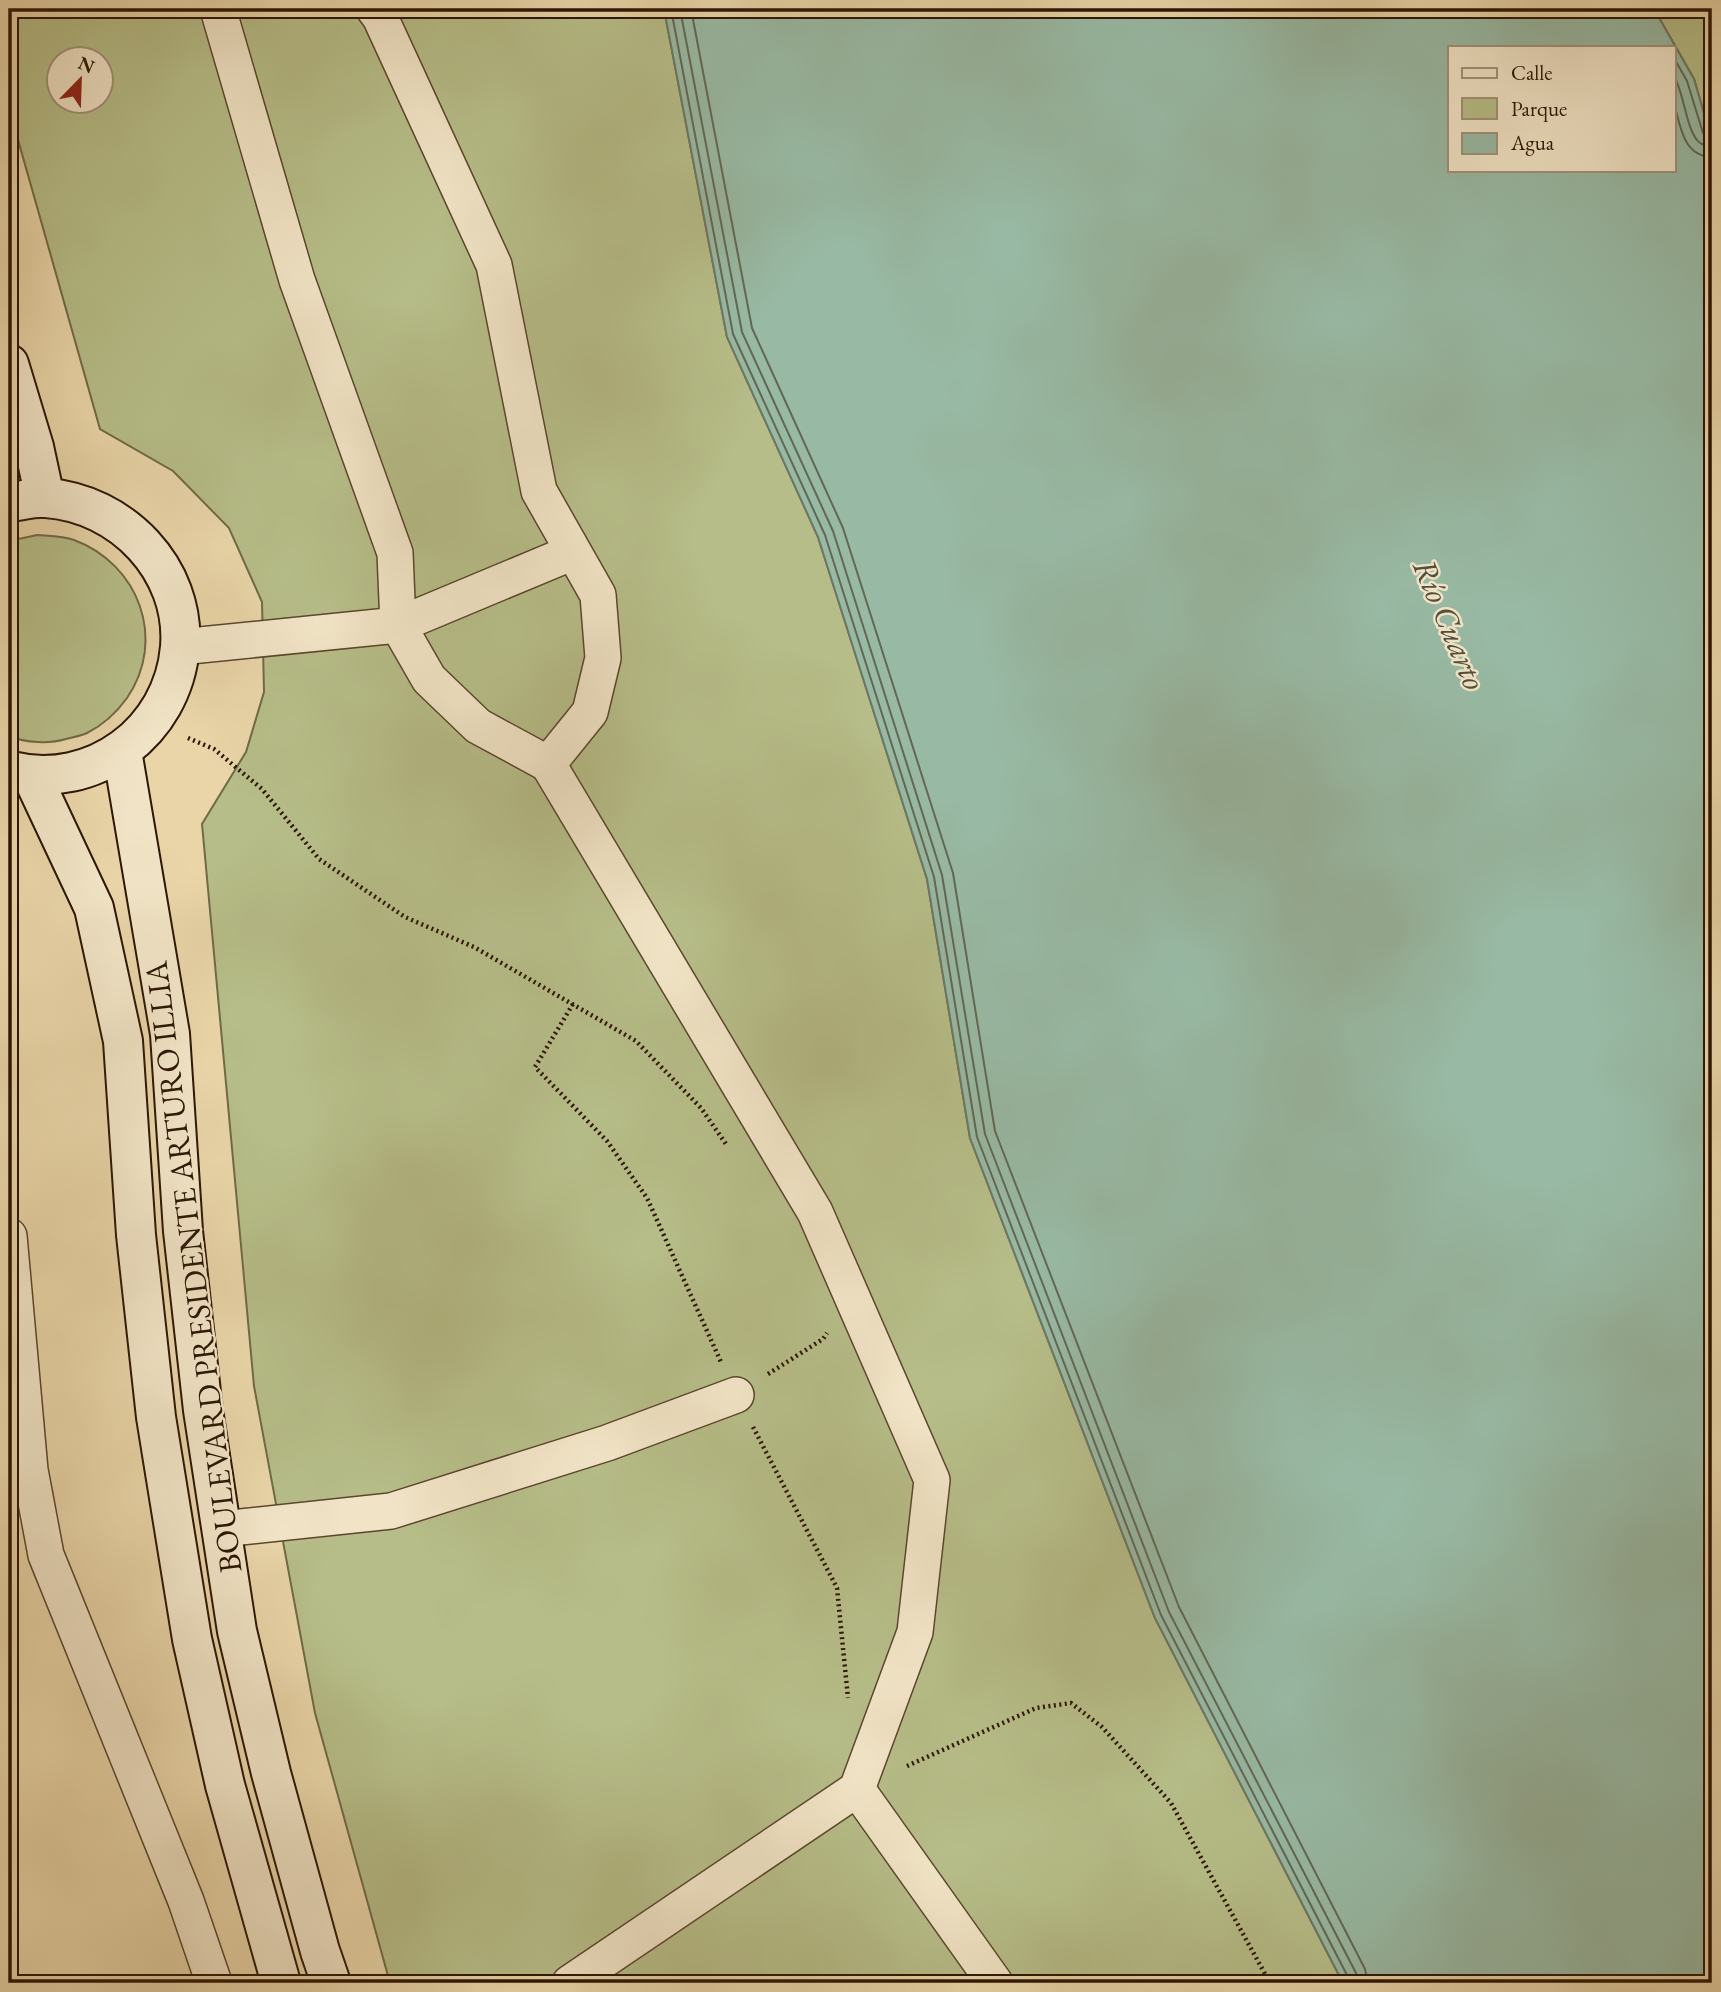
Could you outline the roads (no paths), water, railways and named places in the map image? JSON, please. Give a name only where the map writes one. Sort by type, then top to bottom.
[{"type":"main road","points":[[9,364],[34,447],[27,500],[89,507],[129,529],[159,563],[177,606],[180,647],[171,687],[152,722],[121,751],[97,765],[69,773],[20,773]]},
{"type":"main road","name":"BOULEVARD PRESIDENTE ARTURO ILLIA","points":[[121,751],[170,1034],[183,1231],[203,1410],[237,1631],[271,1773],[331,1983]]},
{"type":"main road","name":"BOULEVARD PRESIDENTE ARTURO ILLIA","points":[[20,773],[94,908],[123,1041],[136,1235],[155,1404],[191,1639],[225,1785],[281,1983]]},
{"type":"street","points":[[218,9],[297,280],[396,553],[398,625],[429,679],[478,726],[548,764],[815,1212],[932,1480],[915,1632],[857,1788],[570,1983]]},
{"type":"street","points":[[374,9],[494,265],[538,491],[598,595],[603,658],[590,712],[548,764]]},
{"type":"street","points":[[180,647],[398,625],[573,552]]},
{"type":"street","points":[[9,1236],[20,1482],[46,1555],[186,1901],[214,1983]]},
{"type":"street","points":[[222,1529],[391,1511],[607,1443],[736,1395]]},
{"type":"street","points":[[857,1788],[995,1983]]},
{"type":"water","name":"Río Cuarto","points":[[664,9],[1654,9],[1675,46],[1448,46],[1448,172],[1676,172],[1676,48],[1694,79],[1712,141],[1712,1983],[1343,1983],[1155,1618],[970,1138],[927,879],[818,537],[727,337]]}]
